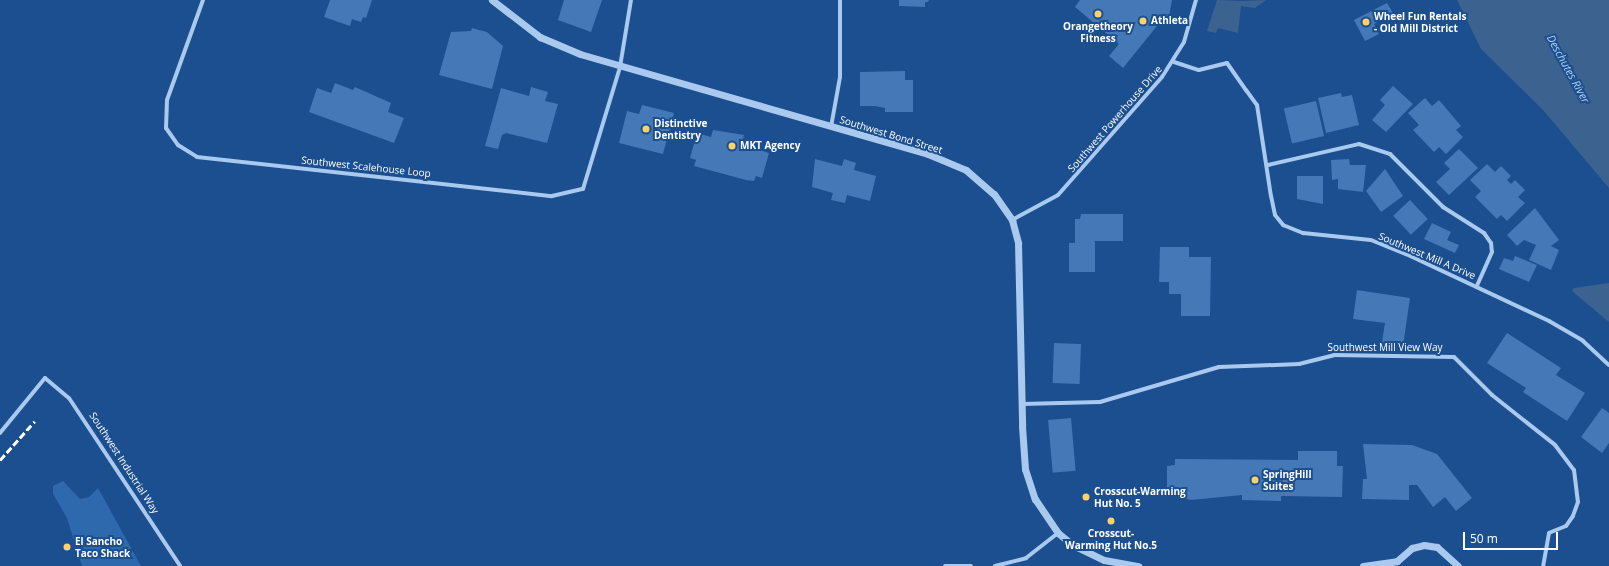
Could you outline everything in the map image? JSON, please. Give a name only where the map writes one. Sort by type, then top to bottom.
[{"type":"street","name":"Southwest Scalehouse Loop","points":[[203,0],[167,100],[166,128],[178,145],[197,156],[552,196],[583,189],[620,67]]},
{"type":"street","name":"Southwest Bond Street","points":[[492,0],[540,36],[620,67],[928,154],[966,170],[994,194],[1012,220],[1021,273],[1022,404],[1025,469],[1035,499],[1058,533]]},
{"type":"street","points":[[620,67],[631,0]]},
{"type":"street","points":[[831,127],[840,77],[840,0]]},
{"type":"street","name":"Southwest Powerhouse Drive","points":[[1012,220],[1062,192],[1174,62],[1189,28],[1196,0]]},
{"type":"street","name":"Southwest Mill A Drive","points":[[1174,62],[1199,70],[1227,63],[1257,106],[1268,165],[1275,215],[1283,225],[1303,233],[1371,240],[1477,286],[1549,320],[1583,341],[1609,364]]},
{"type":"street","points":[[1268,165],[1359,144],[1390,154],[1443,207],[1484,233],[1491,243],[1492,252],[1477,286]]},
{"type":"street","name":"Southwest Mill View Way","points":[[1022,404],[1100,402],[1219,367],[1299,364],[1334,355],[1454,357],[1492,395],[1555,445],[1574,470],[1578,502],[1573,516],[1566,526],[1549,533],[1543,566]]},
{"type":"street","name":"Southwest Industrial Way","points":[[0,433],[45,378],[69,398],[180,566]]},
{"type":"street","points":[[996,566],[1026,558],[1058,533],[1073,545],[1104,560],[1138,566]]},
{"type":"street","points":[[1363,566],[1396,563],[1412,548],[1424,545],[1437,547],[1458,566]]},
{"type":"street","points":[[945,566],[970,566]]},
{"type":"shaded area","points":[[63,481],[80,499],[89,497],[98,488],[141,566],[82,566],[67,518],[53,494],[53,486]]},
{"type":"water","points":[[1217,0],[1266,0],[1255,8],[1241,6],[1238,33],[1218,28],[1216,33],[1207,31]]},
{"type":"water","name":"Deschutes River","points":[[1457,0],[1609,0],[1609,188],[1543,110],[1481,49]]},
{"type":"water","points":[[1609,283],[1609,322],[1572,291],[1574,288]]},
{"type":"building","points":[[330,0],[372,0],[366,18],[363,17],[361,22],[352,19],[350,26],[324,17]]},
{"type":"building","points":[[564,0],[602,0],[591,32],[558,20]]},
{"type":"building","points":[[899,0],[929,0],[928,2],[925,2],[925,7],[899,6]]},
{"type":"building","points":[[1080,0],[1172,0],[1168,22],[1161,21],[1123,68],[1109,56],[1119,44],[1075,7]]},
{"type":"building","name":"Wheel Fun Rentals - Old Mill District","points":[[1387,3],[1393,13],[1374,24],[1379,34],[1365,41],[1354,20]]},
{"type":"building","points":[[472,28],[487,32],[503,46],[492,89],[439,75],[451,32],[471,31]]},
{"type":"building","points":[[905,71],[905,80],[913,80],[913,112],[885,112],[885,108],[860,106],[860,72]]},
{"type":"building","points":[[335,83],[353,90],[355,87],[391,103],[388,112],[404,118],[394,143],[309,112],[317,88],[331,93]]},
{"type":"building","points":[[1393,86],[1413,104],[1386,132],[1372,120],[1385,105],[1380,100]]},
{"type":"building","points":[[531,87],[548,92],[545,101],[558,104],[547,143],[506,133],[502,135],[498,149],[485,146],[501,88],[529,96]]},
{"type":"building","points":[[1341,93],[1342,97],[1352,95],[1359,125],[1326,133],[1318,98]]},
{"type":"building","points":[[1425,98],[1432,106],[1439,100],[1461,126],[1456,130],[1463,137],[1446,154],[1439,147],[1434,152],[1413,130],[1419,125],[1408,113]]},
{"type":"building","points":[[1316,101],[1324,136],[1292,144],[1284,108]]},
{"type":"building","name":"Distinctive Dentistry","points":[[642,105],[674,113],[663,154],[619,143],[627,111],[639,114]]},
{"type":"building","points":[[713,130],[744,135],[743,139],[756,142],[754,148],[769,153],[762,178],[756,176],[754,181],[746,180],[694,166],[696,160],[690,158],[697,133],[711,137]]},
{"type":"building","points":[[1459,149],[1478,168],[1449,195],[1436,182],[1450,169],[1444,163]]},
{"type":"building","points":[[815,159],[842,166],[844,159],[856,163],[854,170],[876,176],[870,201],[847,195],[845,203],[831,200],[833,193],[812,187]]},
{"type":"building","points":[[1349,159],[1350,165],[1366,165],[1363,192],[1338,189],[1338,179],[1332,180],[1331,160]]},
{"type":"building","points":[[1487,164],[1495,172],[1501,166],[1511,176],[1507,180],[1511,184],[1515,180],[1525,190],[1518,197],[1525,203],[1507,221],[1501,215],[1497,219],[1475,197],[1481,191],[1470,180]]},
{"type":"building","points":[[1385,169],[1403,196],[1381,212],[1366,191]]},
{"type":"building","points":[[1297,176],[1323,176],[1323,204],[1297,199]]},
{"type":"building","points":[[1410,200],[1428,219],[1411,235],[1393,216]]},
{"type":"building","points":[[1535,208],[1559,240],[1551,246],[1559,250],[1551,270],[1529,260],[1536,245],[1524,240],[1517,246],[1507,235]]},
{"type":"building","points":[[1081,214],[1123,214],[1123,241],[1095,241],[1095,272],[1069,272],[1069,243],[1075,243],[1075,219],[1080,219]]},
{"type":"building","points":[[1432,223],[1451,232],[1447,240],[1459,245],[1455,253],[1424,239]]},
{"type":"building","points":[[1160,247],[1189,247],[1189,257],[1211,257],[1210,316],[1181,316],[1181,294],[1169,294],[1169,282],[1159,282]]},
{"type":"building","points":[[1515,256],[1537,265],[1529,282],[1499,269],[1504,258],[1513,261]]},
{"type":"building","points":[[1357,290],[1410,298],[1403,346],[1382,342],[1385,323],[1353,319]]},
{"type":"building","points":[[1507,333],[1561,368],[1556,375],[1585,393],[1567,421],[1523,392],[1526,388],[1487,363]]},
{"type":"building","points":[[1054,343],[1081,344],[1080,384],[1053,383]]},
{"type":"building","points":[[1602,408],[1609,413],[1609,443],[1602,453],[1581,437]]},
{"type":"building","points":[[1071,418],[1076,471],[1053,473],[1048,420]]},
{"type":"building","points":[[1363,444],[1412,445],[1437,454],[1472,498],[1456,511],[1445,497],[1433,507],[1417,485],[1409,485],[1409,500],[1362,499],[1363,479],[1367,479]]},
{"type":"building","name":"SpringHill Suites","points":[[1298,451],[1337,451],[1337,466],[1343,466],[1342,497],[1281,496],[1281,501],[1242,500],[1242,495],[1191,500],[1167,495],[1167,466],[1175,465],[1175,459],[1298,460]]},
{"type":"railway","points":[[0,460],[35,421]]},
{"type":"place","name":"Orangetheory Fitness","points":[[1098,14]]},
{"type":"place","name":"Athleta","points":[[1143,21]]},
{"type":"place","name":"Wheel Fun Rentals - Old Mill District","points":[[1366,22]]},
{"type":"place","name":"Distinctive Dentistry","points":[[646,129]]},
{"type":"place","name":"MKT Agency","points":[[732,146]]},
{"type":"place","name":"SpringHill Suites","points":[[1255,480]]},
{"type":"place","name":"Crosscut-Warming Hut No. 5","points":[[1086,497]]},
{"type":"place","name":"Crosscut- Warming Hut No.5","points":[[1111,521]]},
{"type":"place","name":"El Sancho Taco Shack","points":[[67,547]]}]
